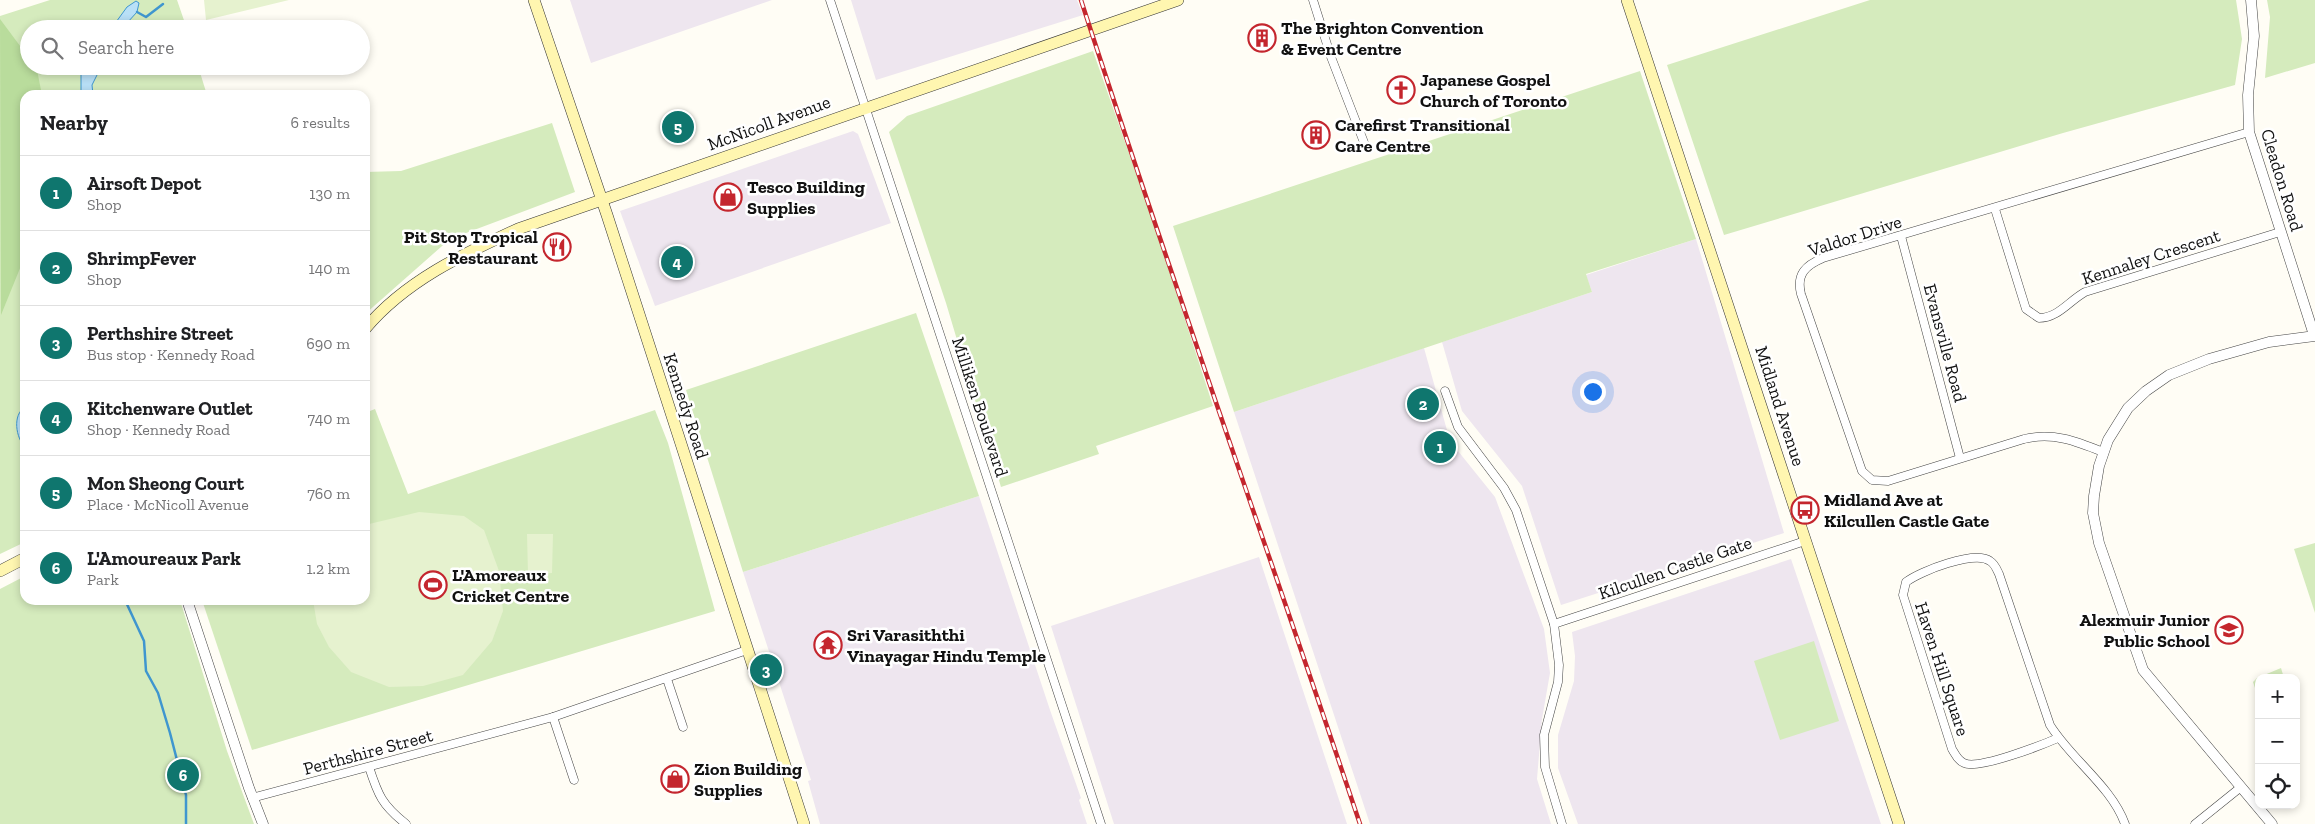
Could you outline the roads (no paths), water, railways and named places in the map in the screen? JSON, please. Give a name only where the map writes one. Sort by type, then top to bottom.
[{"type":"main road","name":"Kennedy Road","points":[[534,0],[602,201],[804,824]]},
{"type":"main road","name":"McNicoll Avenue","points":[[370,324],[415,283],[453,259],[518,229],[1178,0]]},
{"type":"main road","name":"Midland Avenue","points":[[1627,0],[1899,824]]},
{"type":"main road","points":[[0,571],[20,561]]},
{"type":"street","name":"Milliken Boulevard","points":[[830,0],[1101,824]]},
{"type":"street","points":[[1313,0],[1331,57],[1364,145]]},
{"type":"street","name":"Cleadon Road","points":[[2251,0],[2254,36],[2248,95],[2249,132],[2314,335]]},
{"type":"street","name":"Valdor Drive","points":[[2103,452],[2063,438],[2044,435],[1960,458],[1888,481],[1872,480],[1865,476],[1801,294],[1800,278],[1805,268],[1812,262],[2249,132]]},
{"type":"street","name":"Kennaley Crescent","points":[[1995,208],[2026,309],[2032,315],[2039,318],[2056,316],[2065,305],[2085,292],[2280,232]]},
{"type":"street","name":"Evansville Road","points":[[1901,236],[1960,458]]},
{"type":"street","points":[[2272,824],[2151,681],[2138,660],[2100,543],[2093,513],[2094,496],[2103,452],[2117,423],[2128,408],[2146,391],[2169,375],[2209,359],[2290,338],[2314,335]]},
{"type":"street","points":[[1445,392],[1458,427],[1504,488],[1516,510],[1554,624],[1560,665],[1558,682],[1544,735],[1545,767],[1562,824]]},
{"type":"street","name":"Kilcullen Castle Gate","points":[[1554,624],[1805,541]]},
{"type":"street","name":"Haven Hill Square","points":[[2058,738],[1984,764],[1964,764],[1958,758],[1952,749],[1903,595],[1906,582],[1926,571],[1968,558],[1981,558],[1990,561],[1999,574],[2045,714],[2058,738],[2113,802],[2125,824]]},
{"type":"street","points":[[189,605],[252,798],[263,824]]},
{"type":"street","name":"Perthshire Street","points":[[252,798],[553,717],[747,650]]},
{"type":"street","points":[[667,679],[684,727]]},
{"type":"street","points":[[553,717],[574,780]]},
{"type":"street","points":[[369,767],[383,804],[406,824]]},
{"type":"street","points":[[2195,824],[2241,788]]},
{"type":"water","points":[[136,1],[139,3],[137,12],[130,20],[118,20],[127,7]]},
{"type":"water","points":[[81,75],[97,75],[92,85],[92,90],[81,90]]},
{"type":"water","points":[[20,412],[20,440],[17,427]]},
{"type":"waterway","points":[[137,12],[146,17],[163,4]]},
{"type":"waterway","points":[[127,605],[144,641],[146,671],[158,693],[170,733],[186,795],[186,824]]},
{"type":"railway","points":[[1081,0],[1149,207],[1360,824]]},
{"type":"place","name":"The Brighton Convention & Event Centre","points":[[1262,38]]},
{"type":"place","name":"Japanese Gospel Church of Toronto","points":[[1401,90]]},
{"type":"place","name":"Mon Sheong Court","points":[[678,127]]},
{"type":"place","name":"Carefirst Transitional Care Centre","points":[[1316,135]]},
{"type":"place","name":"Tesco Building Supplies","points":[[728,197]]},
{"type":"place","name":"Pit Stop Tropical Restaurant","points":[[557,247]]},
{"type":"place","name":"Kitchenware Outlet","points":[[677,262]]},
{"type":"place","name":"ShrimpFever","points":[[1423,404]]},
{"type":"place","name":"Airsoft Depot","points":[[1440,447]]},
{"type":"place","name":"Midland Ave at Kilcullen Castle Gate","points":[[1805,510]]},
{"type":"place","name":"L'Amoreaux Cricket Centre","points":[[433,585]]},
{"type":"place","name":"Alexmuir Junior Public School","points":[[2229,630]]},
{"type":"place","name":"Sri Varasiththi Vinayagar Hindu Temple","points":[[828,645]]},
{"type":"place","name":"Perthshire Street","points":[[766,670]]},
{"type":"place","name":"L'Amoureaux Park","points":[[183,775]]},
{"type":"place","name":"Zion Building Supplies","points":[[675,779]]}]
